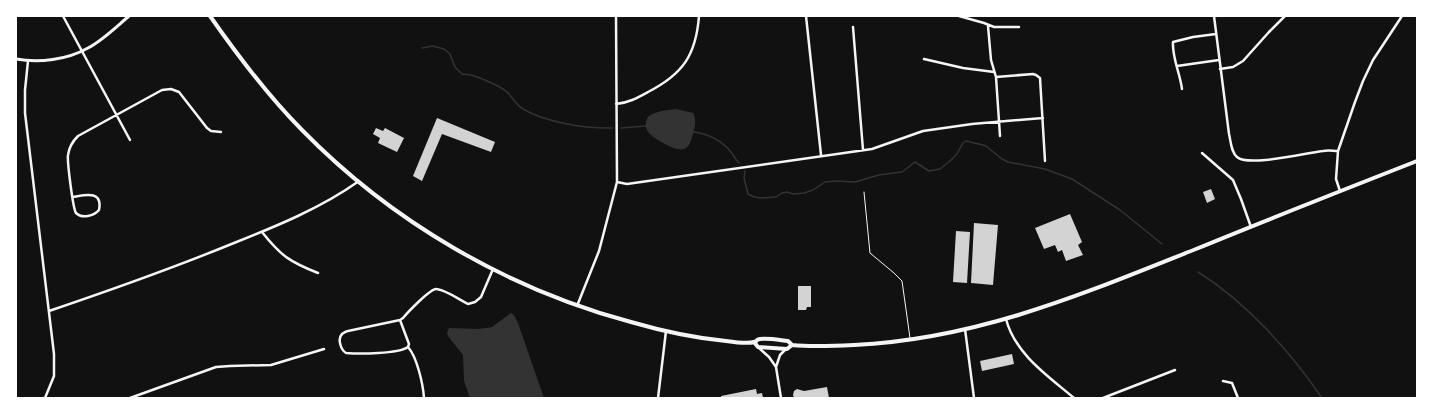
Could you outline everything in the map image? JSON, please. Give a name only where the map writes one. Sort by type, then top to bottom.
[{"type":"main road","points":[[210,16],[241,60],[286,114],[328,155],[358,181],[413,223],[493,269],[533,289],[577,306],[614,318],[666,331],[726,341],[754,342],[759,339],[788,341],[792,345],[853,345],[910,340],[966,329],[1006,319],[1053,305],[1417,161]]},
{"type":"main road","points":[[754,342],[758,347],[787,349],[792,345]]},
{"type":"street","points":[[63,16],[130,140]]},
{"type":"street","points":[[16,59],[28,61],[60,58],[82,51],[101,40],[129,16]]},
{"type":"street","points":[[577,306],[599,251],[617,182],[616,16]]},
{"type":"street","points":[[616,104],[628,102],[640,97],[660,86],[678,72],[692,50],[698,32],[699,16]]},
{"type":"street","points":[[806,16],[821,155]]},
{"type":"street","points":[[959,16],[984,23],[988,26],[1019,27]]},
{"type":"street","points":[[1218,16],[1214,16],[1220,69],[1229,134],[1232,150],[1236,156],[1240,160],[1273,160],[1323,151],[1338,151]]},
{"type":"street","points":[[1220,69],[1233,67],[1243,61],[1285,16]]},
{"type":"street","points":[[1340,191],[1336,179],[1338,151],[1363,82],[1373,60],[1402,16]]},
{"type":"street","points":[[988,26],[994,72],[996,77],[1000,136]]},
{"type":"street","points":[[853,27],[863,150]]},
{"type":"street","points":[[1182,89],[1173,52],[1173,42],[1193,37],[1216,34]]},
{"type":"street","points":[[924,59],[963,68],[994,72]]},
{"type":"street","points":[[1177,66],[1219,60]]},
{"type":"street","points":[[28,61],[25,90],[25,113],[55,365],[52,382],[45,398]]},
{"type":"street","points":[[996,77],[1033,74],[1038,76],[1041,82],[1045,161]]},
{"type":"street","points":[[73,197],[92,194],[96,196],[99,201],[99,210],[93,215],[80,216],[74,210],[68,154],[72,144],[78,136],[162,90],[175,90],[182,94],[207,128],[211,131],[221,132]]},
{"type":"street","points":[[617,182],[627,184],[863,150],[880,147],[923,131],[1043,118]]},
{"type":"street","points":[[1202,153],[1233,180],[1242,199],[1251,227]]},
{"type":"street","points":[[49,311],[186,263],[262,232],[295,217],[347,189],[358,181]]},
{"type":"street","points":[[262,232],[285,258],[298,266],[318,273]]},
{"type":"street","points":[[408,347],[403,350],[390,352],[351,354],[343,352],[340,337],[342,333],[348,331],[400,320],[428,293],[436,289],[441,290],[468,304],[475,302],[481,297],[493,269]]},
{"type":"street","points":[[1006,319],[1012,338],[1033,363],[1074,398]]},
{"type":"street","points":[[400,320],[409,344],[408,347],[412,351],[418,370],[424,398]]},
{"type":"street","points":[[966,329],[974,398]]},
{"type":"street","points":[[658,398],[666,331]]},
{"type":"street","points":[[758,347],[769,357],[776,367],[781,398]]},
{"type":"street","points":[[130,398],[216,367],[271,365],[324,349]]},
{"type":"street","points":[[776,367],[780,355],[787,349]]},
{"type":"street","points":[[1103,398],[1175,370]]},
{"type":"street","points":[[1223,380],[1232,382],[1238,398]]},
{"type":"lane","points":[[864,192],[870,253],[902,281],[910,340]]},
{"type":"shaded area","points":[[676,109],[693,113],[695,119],[695,128],[691,140],[688,146],[684,149],[676,149],[671,147],[652,136],[646,129],[647,118],[652,114]]},
{"type":"shaded area","points":[[511,313],[514,315],[518,323],[544,398],[470,398],[464,381],[463,355],[448,336],[447,333],[449,328],[479,329],[492,327]]},
{"type":"building","points":[[437,118],[495,142],[491,152],[442,134],[422,181],[413,176]]},
{"type":"building","points":[[376,128],[383,131],[385,128],[404,138],[397,152],[378,143],[380,138],[373,134]]},
{"type":"building","points":[[1211,189],[1215,199],[1207,203],[1203,192]]},
{"type":"building","points":[[1070,214],[1082,242],[1078,245],[1083,255],[1066,261],[1062,250],[1058,252],[1055,245],[1044,249],[1035,228]]},
{"type":"building","points":[[974,223],[998,225],[993,285],[971,283]]},
{"type":"building","points":[[956,231],[970,232],[967,283],[953,282]]},
{"type":"building","points":[[798,286],[811,286],[811,307],[807,307],[806,310],[798,310]]},
{"type":"building","points":[[1012,354],[1014,364],[982,371],[980,361]]},
{"type":"building","points":[[827,387],[829,398],[794,398],[793,395],[794,391],[797,389],[804,391]]},
{"type":"building","points":[[756,389],[757,394],[762,393],[763,398],[721,398],[721,396]]},
{"type":"waterway","points":[[422,48],[433,46],[444,49],[450,54],[455,67],[462,74],[473,75],[498,86],[507,92],[520,107],[532,114],[566,124],[612,128]]},
{"type":"waterway","points":[[621,128],[646,126]]},
{"type":"waterway","points":[[694,132],[704,134],[719,141],[731,152],[739,163]]},
{"type":"waterway","points":[[745,171],[744,178],[748,194],[754,197],[762,198],[776,197],[787,192],[793,194],[804,193],[813,190],[825,182],[855,182],[879,175],[902,172],[915,162],[929,171],[940,169],[957,154],[963,143],[966,141],[986,146],[1008,162],[1045,169],[1072,179],[1120,210],[1162,244]]},
{"type":"waterway","points":[[1198,272],[1233,298],[1266,329],[1296,363],[1322,398]]}]
